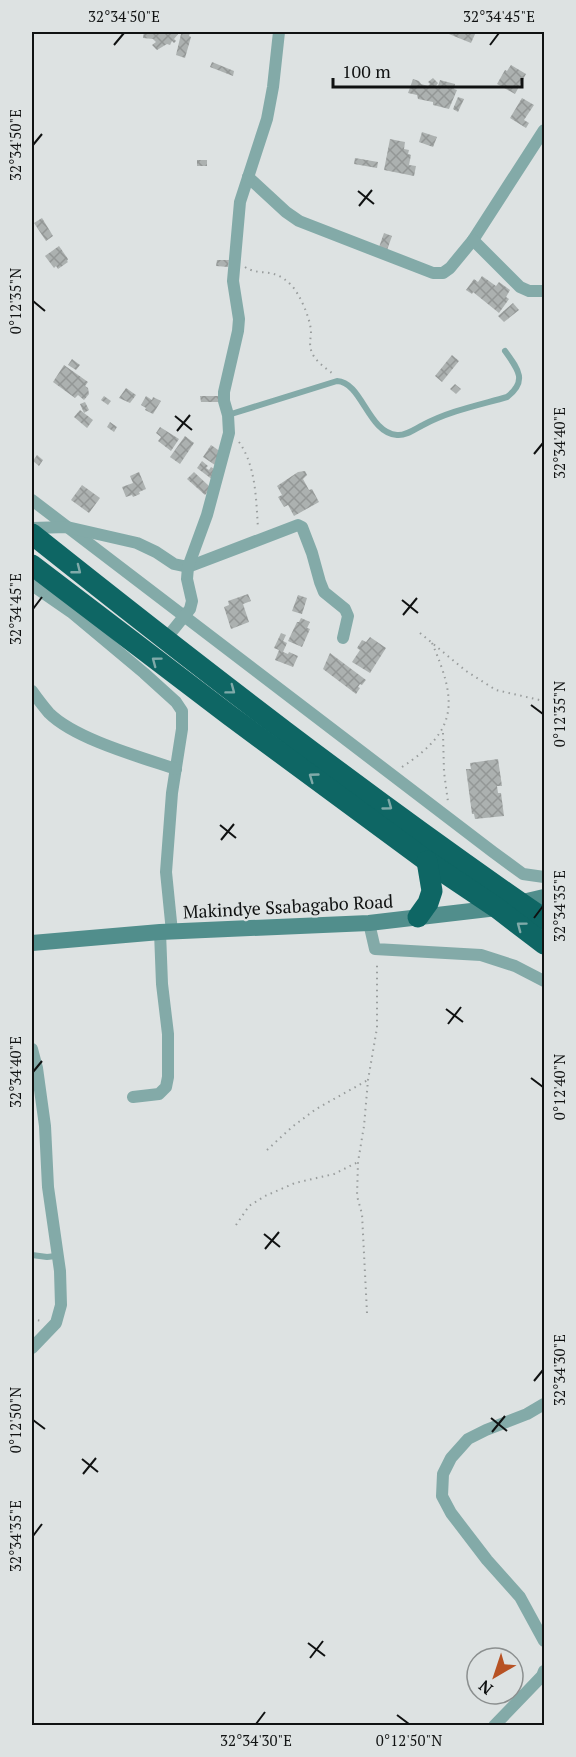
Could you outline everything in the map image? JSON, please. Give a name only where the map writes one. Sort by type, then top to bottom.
[{"type":"highway","points":[[32,534],[165,640],[334,767],[544,919]]},
{"type":"highway","points":[[32,565],[229,716],[544,944]]},
{"type":"highway","points":[[418,917],[428,903],[432,891],[427,861]]},
{"type":"street","points":[[165,640],[190,609],[192,601],[187,579],[188,567],[207,515],[229,433],[224,392],[238,332],[233,281],[240,202],[267,119],[279,32]]},
{"type":"street","points":[[248,177],[286,212],[299,220],[434,273],[443,273],[450,268],[473,240],[544,130]]},
{"type":"street","points":[[473,240],[520,287],[529,291],[544,291]]},
{"type":"street","points":[[32,500],[523,874],[544,877]]},
{"type":"street","points":[[32,528],[67,527],[137,543],[174,564],[188,567],[294,525],[302,527],[324,592],[345,609],[348,616],[343,638]]},
{"type":"street","points":[[32,585],[80,620],[144,673],[176,702],[182,711],[172,793],[166,872],[166,932],[162,984],[168,1034],[168,1077],[166,1087],[159,1094],[133,1097]]},
{"type":"street","points":[[32,691],[50,713],[64,724],[117,749],[176,769]]},
{"type":"street","name":"Makindye Ssabagabo Road","points":[[32,943],[166,932],[369,923],[497,908],[544,897]]},
{"type":"street","points":[[369,923],[375,949],[481,955],[515,966],[544,981]]},
{"type":"street","points":[[32,1049],[38,1068],[45,1126],[48,1187],[56,1256],[60,1271],[61,1305],[56,1323],[32,1348]]},
{"type":"street","points":[[544,1404],[527,1414],[468,1439],[451,1458],[443,1474],[442,1486],[442,1496],[451,1514],[520,1597],[544,1641]]},
{"type":"street","points":[[494,1725],[542,1676],[544,1671]]},
{"type":"lane","points":[[228,415],[341,381],[353,391],[377,425],[387,433],[398,436],[438,417],[507,398],[515,391],[520,380],[518,370],[506,351]]},
{"type":"lane","points":[[32,1255],[56,1256]]},
{"type":"path","points":[[235,252],[243,265],[251,271],[276,273],[292,285],[303,305],[310,328],[311,351],[324,367],[341,381]]},
{"type":"path","points":[[229,433],[240,443],[250,462],[256,496],[259,540]]},
{"type":"path","points":[[420,633],[466,671],[496,690],[544,700]]},
{"type":"path","points":[[385,770],[403,767],[424,752],[442,731],[449,711],[444,670],[432,643]]},
{"type":"path","points":[[442,731],[450,819]]},
{"type":"path","points":[[367,1313],[362,1214],[357,1196],[358,1162],[377,1028],[378,967],[375,949]]},
{"type":"path","points":[[267,1150],[316,1109],[368,1080]]},
{"type":"path","points":[[236,1225],[249,1206],[265,1196],[295,1183],[334,1174],[358,1162]]},
{"type":"building","points":[[144,32],[190,32],[191,37],[185,58],[176,55],[181,34],[179,33],[174,39],[176,41],[174,43],[172,41],[170,45],[167,44],[157,50],[152,45],[156,42],[153,39],[143,38]]},
{"type":"building","points":[[444,32],[476,32],[471,43]]},
{"type":"building","points":[[212,62],[234,71],[233,76],[210,67]]},
{"type":"building","points":[[511,65],[526,74],[515,94],[497,84],[505,70],[507,71]]},
{"type":"building","points":[[433,78],[438,83],[436,86],[438,86],[440,80],[455,84],[454,89],[457,90],[449,109],[433,105],[433,102],[418,99],[417,95],[408,93],[413,79],[428,86],[430,84],[428,82]]},
{"type":"building","points":[[458,97],[464,99],[458,112],[453,109]]},
{"type":"building","points":[[522,98],[534,105],[524,120],[529,123],[526,128],[510,118]]},
{"type":"building","points":[[422,132],[437,137],[433,147],[419,142]]},
{"type":"building","points":[[390,139],[405,142],[404,149],[409,150],[408,154],[411,155],[409,165],[416,166],[414,176],[384,170]]},
{"type":"building","points":[[355,158],[378,162],[377,168],[354,164]]},
{"type":"building","points":[[197,160],[207,160],[207,166],[197,166]]},
{"type":"building","points":[[42,218],[53,236],[46,241],[34,223]]},
{"type":"building","points":[[384,233],[392,236],[386,253],[378,250]]},
{"type":"building","points":[[59,246],[68,262],[58,269],[56,266],[54,268],[45,256]]},
{"type":"building","points":[[217,260],[229,260],[228,267],[216,266]]},
{"type":"building","points":[[482,276],[496,286],[499,282],[510,290],[506,297],[509,299],[499,313],[473,292],[472,294],[466,290],[474,279],[478,282]]},
{"type":"building","points":[[513,303],[519,310],[504,322],[498,316]]},
{"type":"building","points":[[452,355],[459,361],[442,382],[435,376]]},
{"type":"building","points":[[72,359],[80,365],[76,370],[68,365]]},
{"type":"building","points":[[64,365],[88,382],[85,386],[89,394],[84,400],[78,395],[75,398],[53,382]]},
{"type":"building","points":[[455,384],[461,389],[456,394],[450,389]]},
{"type":"building","points":[[126,388],[136,395],[130,403],[119,398]]},
{"type":"building","points":[[104,396],[111,401],[108,405],[101,400]]},
{"type":"building","points":[[146,396],[152,400],[153,397],[161,401],[153,414],[141,405]]},
{"type":"building","points":[[200,396],[220,396],[220,402],[201,402]]},
{"type":"building","points":[[85,402],[89,410],[84,413],[80,404]]},
{"type":"building","points":[[80,410],[93,420],[87,428],[74,417]]},
{"type":"building","points":[[110,422],[117,427],[114,432],[107,427]]},
{"type":"building","points":[[160,427],[179,439],[171,451],[158,441],[161,437],[156,433]]},
{"type":"building","points":[[185,436],[194,443],[180,464],[170,457]]},
{"type":"building","points":[[211,445],[221,452],[215,465],[203,457]]},
{"type":"building","points":[[37,455],[43,460],[39,466],[33,461]]},
{"type":"building","points":[[202,461],[209,470],[211,467],[216,470],[213,480],[197,468]]},
{"type":"building","points":[[305,471],[307,475],[303,479],[319,502],[294,516],[288,505],[284,507],[278,497],[282,495],[277,486],[298,472]]},
{"type":"building","points":[[139,472],[146,489],[133,497],[132,495],[126,497],[122,487],[133,483],[130,476]]},
{"type":"building","points":[[194,472],[211,488],[205,495],[187,479]]},
{"type":"building","points":[[82,485],[100,498],[89,513],[71,500]]},
{"type":"building","points":[[248,594],[251,601],[243,604],[249,622],[231,629],[224,607],[229,605],[228,601]]},
{"type":"building","points":[[298,595],[307,598],[302,614],[292,611]]},
{"type":"building","points":[[301,618],[310,622],[307,628],[310,629],[302,647],[288,641]]},
{"type":"building","points":[[281,633],[286,635],[283,641],[287,643],[283,652],[298,656],[293,667],[275,660],[279,650],[274,648]]},
{"type":"building","points":[[370,637],[386,648],[370,673],[352,662],[360,650],[357,648],[362,640],[366,642]]},
{"type":"building","points":[[330,653],[366,680],[362,685],[360,684],[356,694],[323,669]]},
{"type":"building","points":[[498,759],[502,786],[497,786],[498,793],[501,793],[504,816],[475,819],[472,814],[466,769],[471,769],[470,763]]}]
